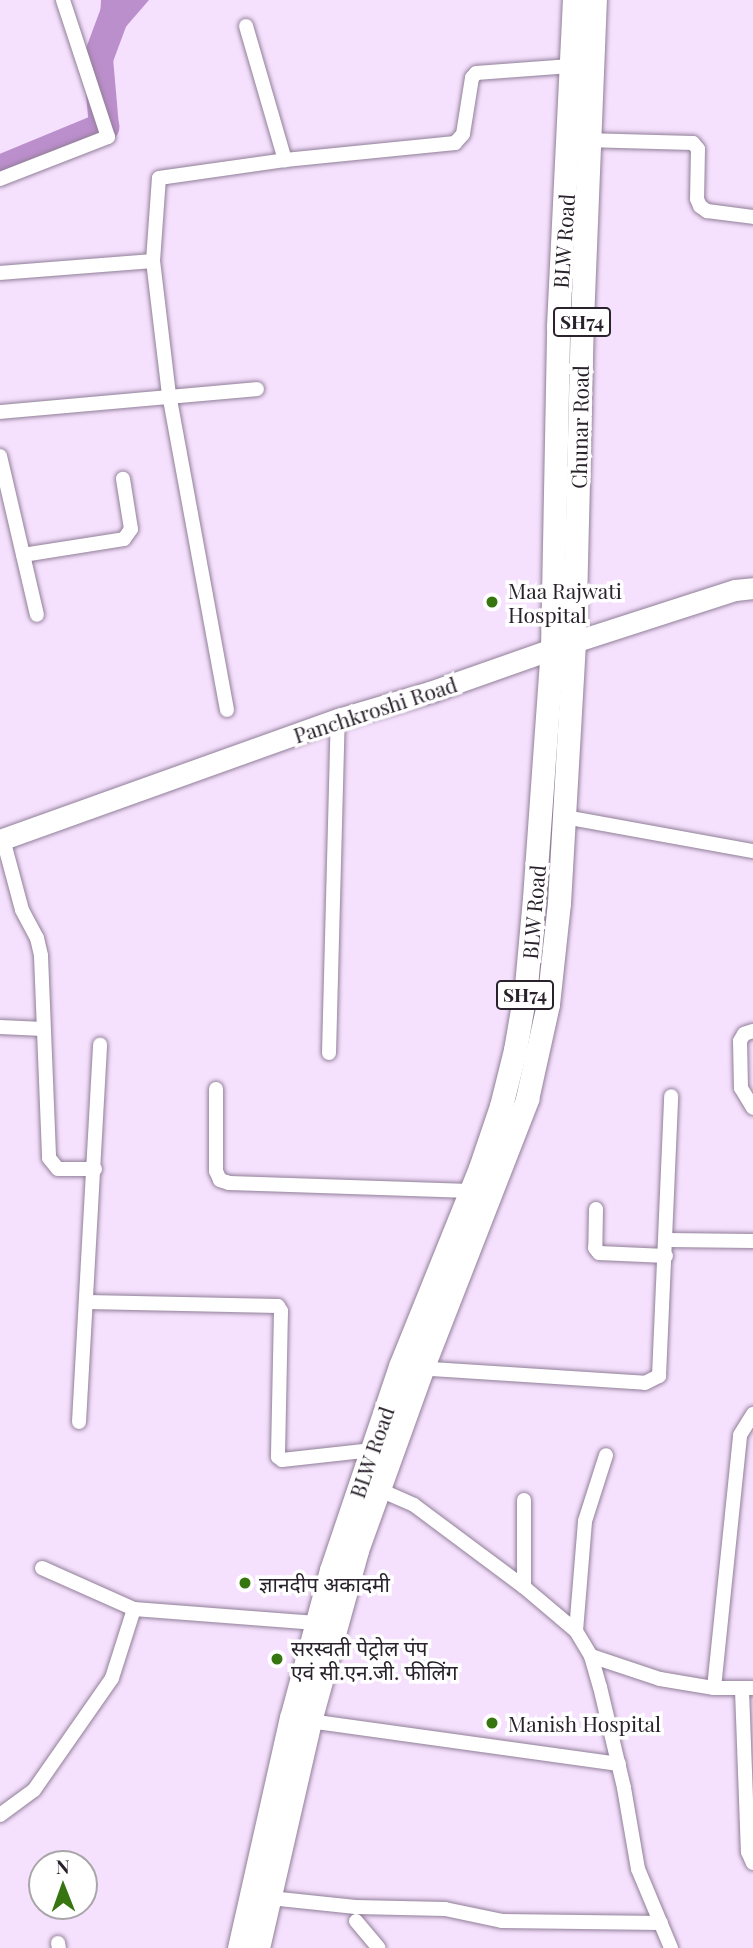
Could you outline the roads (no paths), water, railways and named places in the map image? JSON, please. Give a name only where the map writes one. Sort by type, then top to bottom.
[{"type":"main road","name":"BLW Road","points":[[239,1948],[300,1719],[316,1623],[369,1486],[372,1450],[411,1368],[501,1106],[516,1050],[526,986],[552,649],[558,327],[580,141],[571,66],[574,0]]},
{"type":"main road","name":"Chunar Road","points":[[574,644],[582,321],[580,141],[595,0]]},
{"type":"main road","name":"SH74","points":[[258,1948],[270,1898],[300,1719],[339,1608],[369,1486],[411,1368],[493,1191],[527,1099],[540,1051],[555,953],[574,644]]},
{"type":"street","points":[[0,179],[108,137],[63,0]]},
{"type":"street","points":[[246,26],[285,160]]},
{"type":"street","points":[[227,710],[169,395],[153,261],[159,178],[285,160],[455,144],[463,134],[472,78],[476,73],[571,66]]},
{"type":"street","points":[[580,141],[693,143],[698,149],[697,199],[700,206],[707,211],[753,217]]},
{"type":"street","points":[[0,273],[153,261]]},
{"type":"street","points":[[0,412],[257,389]]},
{"type":"street","points":[[0,456],[37,615]]},
{"type":"street","points":[[23,555],[124,539],[131,529],[123,479]]},
{"type":"street","name":"Panchkroshi Road","points":[[2,840],[338,719],[430,692],[552,649],[736,590],[753,588]]},
{"type":"street","points":[[329,1053],[338,719]]},
{"type":"street","points":[[565,817],[753,851]]},
{"type":"street","points":[[2,840],[22,910],[37,937],[41,956],[49,1158],[58,1169],[95,1169]]},
{"type":"street","points":[[0,1027],[43,1029]]},
{"type":"street","points":[[753,1031],[744,1034],[740,1041],[741,1088],[753,1108]]},
{"type":"street","points":[[79,1422],[100,1045]]},
{"type":"street","points":[[216,1089],[216,1171],[220,1180],[229,1183],[471,1191]]},
{"type":"street","points":[[411,1368],[645,1383],[654,1381],[659,1376],[662,1365],[671,1096]]},
{"type":"street","points":[[596,1209],[595,1248],[598,1254],[666,1256]]},
{"type":"street","points":[[667,1240],[753,1241]]},
{"type":"street","points":[[87,1302],[278,1306],[281,1311],[278,1457],[282,1460],[372,1450]]},
{"type":"street","points":[[714,1688],[740,1434],[753,1414]]},
{"type":"street","points":[[576,1631],[585,1521],[606,1455]]},
{"type":"street","points":[[369,1486],[414,1505],[524,1587],[576,1631],[591,1656],[619,1764],[639,1869],[671,1948]]},
{"type":"street","points":[[524,1500],[524,1587]]},
{"type":"street","points":[[42,1568],[134,1609],[316,1623]]},
{"type":"street","points":[[0,1815],[34,1790],[112,1678],[134,1609]]},
{"type":"street","points":[[591,1656],[660,1679],[714,1688],[748,1689],[748,1852],[753,1863]]},
{"type":"street","points":[[300,1719],[619,1764]]},
{"type":"street","points":[[270,1898],[356,1907],[445,1909],[502,1921],[661,1923]]},
{"type":"street","points":[[356,1921],[379,1948]]},
{"type":"waterway","points":[[0,170],[104,127],[98,59],[120,0]]},
{"type":"place","name":"Maa Rajwati Hospital","points":[[492,602]]},
{"type":"place","name":"ज्ञानदीप अकादमी","points":[[245,1583]]},
{"type":"place","name":"सरस्वती पेट्रोल पंप एवं सी.एन.जी. फीलिंग","points":[[277,1659]]},
{"type":"place","name":"Manish Hospital","points":[[492,1723]]}]
